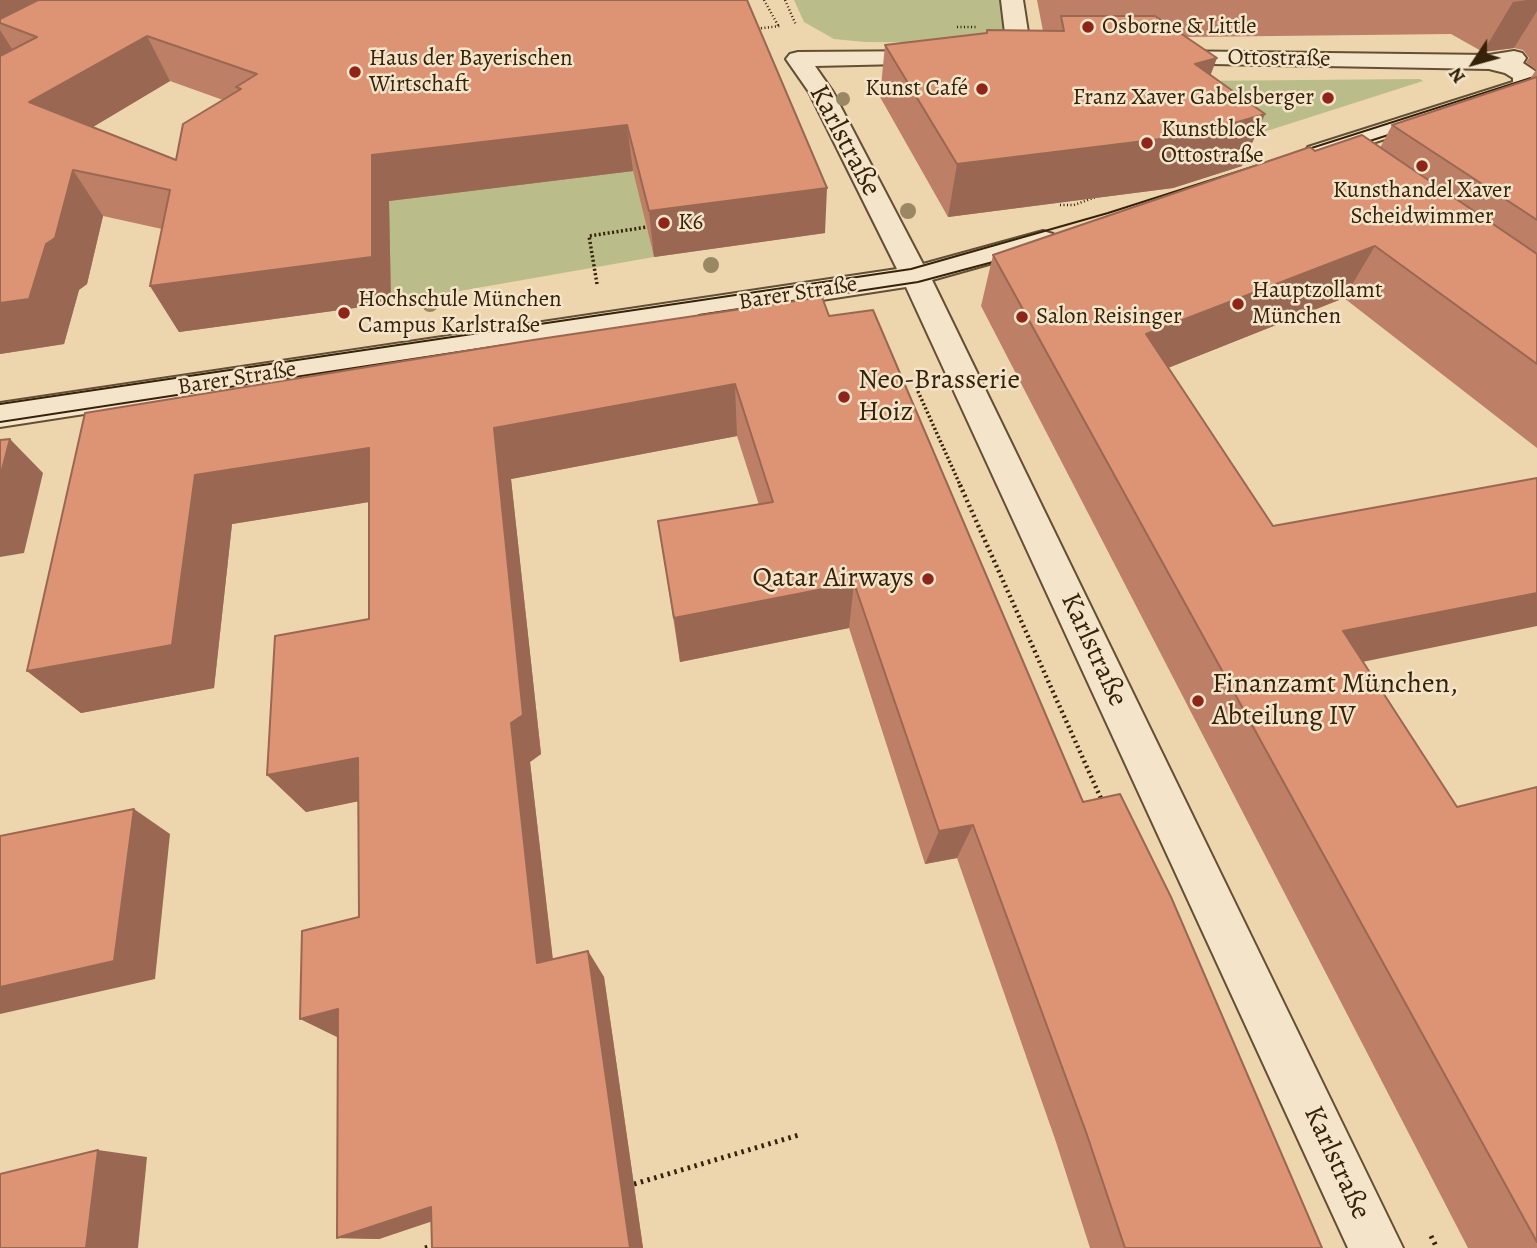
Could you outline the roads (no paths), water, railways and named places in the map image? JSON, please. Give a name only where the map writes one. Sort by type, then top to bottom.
[{"type":"street","points":[[1012,0],[1009,58],[1046,58]]},
{"type":"street","name":"Ottostraße","points":[[1140,58],[1489,62],[1537,55]]},
{"type":"street","name":"Karlstraße","points":[[957,58],[798,59],[821,92],[914,276],[1376,1248]]},
{"type":"street","points":[[1339,175],[1302,158],[1524,86],[1526,76],[1513,67],[1489,62]]},
{"type":"street","name":"Barer Straße","points":[[0,415],[914,276],[1065,234]]},
{"type":"tram line","points":[[0,404],[911,269],[1108,213],[1537,76]]},
{"type":"tram line","points":[[1351,147],[1404,130]]},
{"type":"tram line","points":[[699,315],[918,282],[1008,258]]},
{"type":"tram line","points":[[0,422],[505,345]]},
{"type":"place","name":"Osborne & Little","points":[[1088,27]]},
{"type":"place","name":"Haus der Bayerischen Wirtschaft","points":[[355,72]]},
{"type":"place","name":"Kunst Café","points":[[982,89]]},
{"type":"place","name":"Franz Xaver Gabelsberger","points":[[1328,98]]},
{"type":"place","name":"Kunstblock Ottostraße","points":[[1147,143]]},
{"type":"place","name":"Kunsthandel Xaver Scheidwimmer","points":[[1422,166]]},
{"type":"place","name":"K6","points":[[664,223]]},
{"type":"place","name":"Hauptzollamt München","points":[[1238,304]]},
{"type":"place","name":"Hochschule München Campus Karlstraße","points":[[344,313]]},
{"type":"place","name":"Salon Reisinger","points":[[1022,317]]},
{"type":"place","name":"Neo-Brasserie Hoiz","points":[[844,397]]},
{"type":"place","name":"Qatar Airways","points":[[928,579]]},
{"type":"place","name":"Finanzamt München, Abteilung IV","points":[[1198,701]]}]
